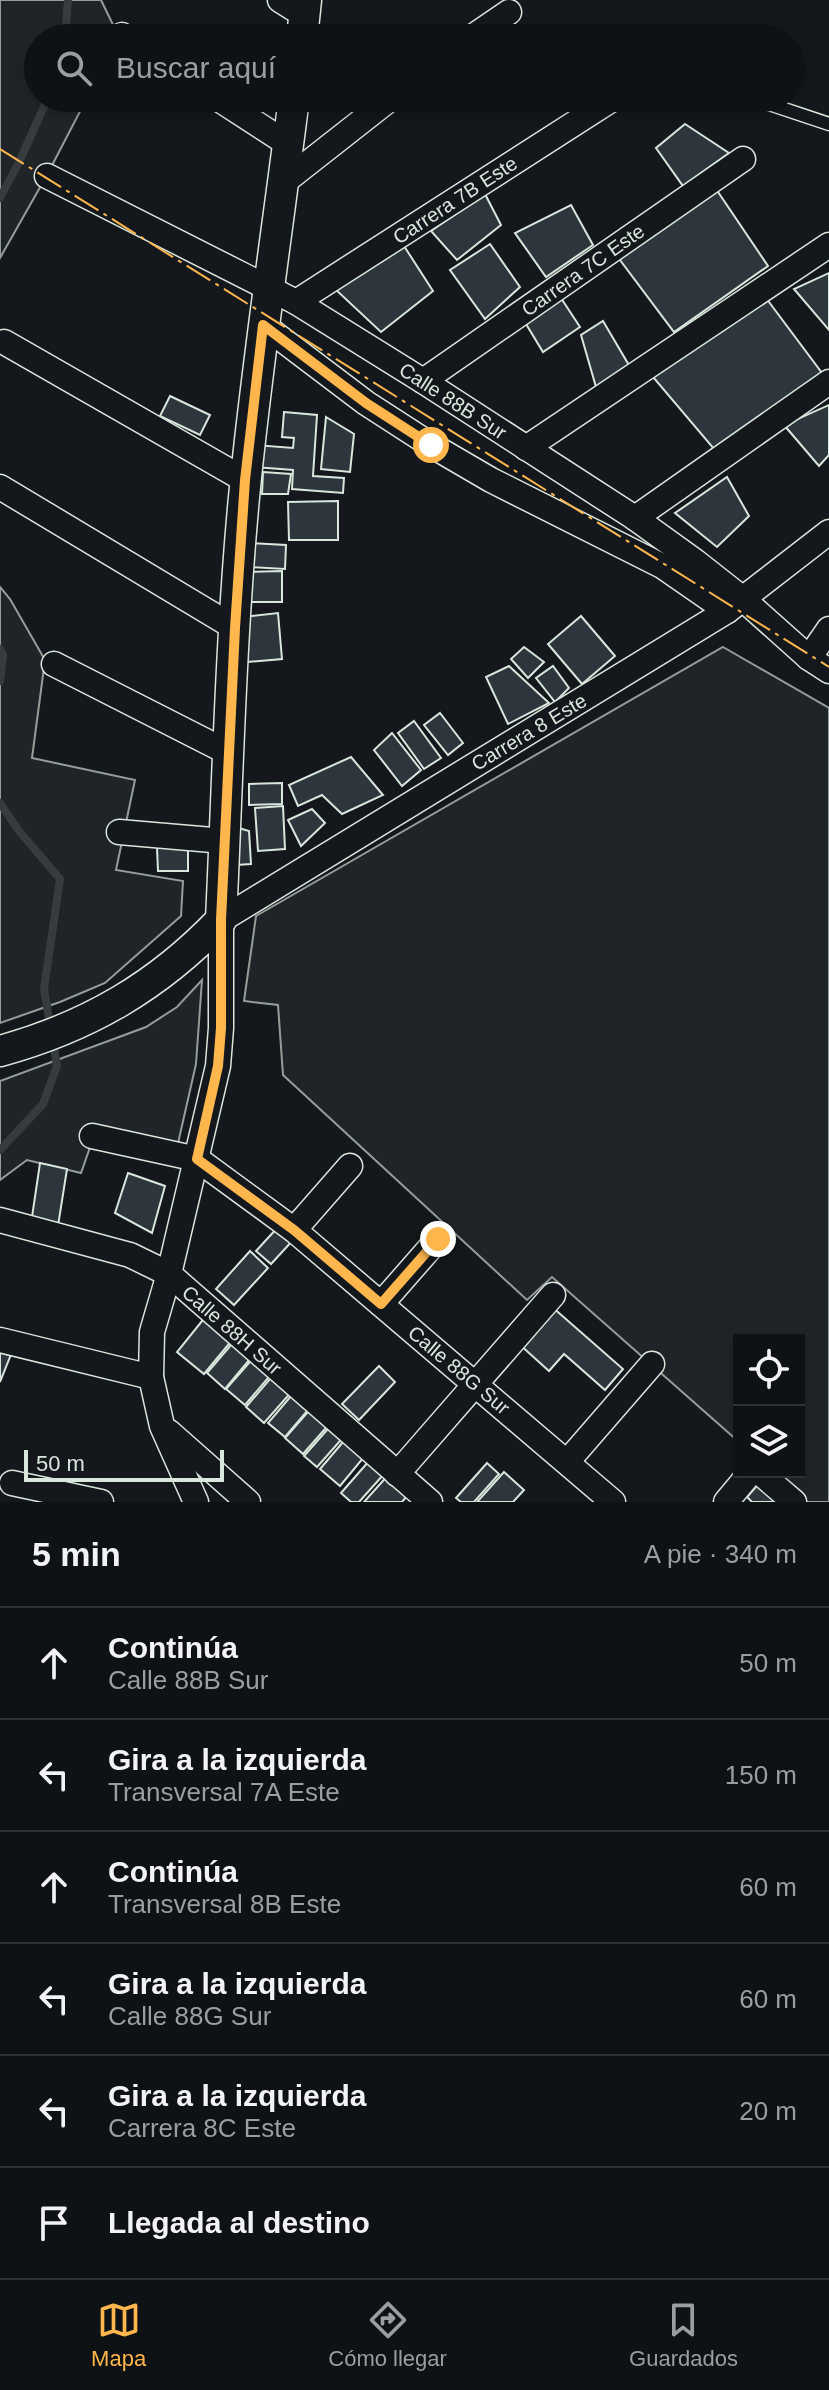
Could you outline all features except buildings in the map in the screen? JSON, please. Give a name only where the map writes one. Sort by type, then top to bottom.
[{"type":"street","points":[[491,24],[509,12]]},
{"type":"street","points":[[239,112],[288,144]]},
{"type":"street","points":[[196,1502],[162,1426],[151,1377],[152,1332],[169,1274],[218,1066],[224,841],[245,480],[292,112]]},
{"type":"street","points":[[284,182],[373,112]]},
{"type":"street","name":"Carrera 7B Este","points":[[296,302],[592,112]]},
{"type":"street","name":"Carrera 7C Este","points":[[423,381],[743,159]]},
{"type":"street","name":"Calle 88B Sur","points":[[47,176],[296,302],[423,381],[635,518],[735,605],[819,664]]},
{"type":"street","points":[[526,448],[829,245]]},
{"type":"street","name":"Calle 88B Sur","points":[[263,325],[366,403],[431,445],[491,480],[735,605]]},
{"type":"street","points":[[4,342],[245,480]]},
{"type":"street","points":[[635,518],[829,382]]},
{"type":"street","points":[[0,487],[235,628]]},
{"type":"street","name":"Carrera 8 Este","points":[[221,920],[735,605],[829,532]]},
{"type":"street","points":[[819,664],[829,629]]},
{"type":"street","points":[[54,664],[229,753]]},
{"type":"street","points":[[119,832],[224,841]]},
{"type":"street","points":[[4,1050],[76,1024],[127,998],[195,947],[221,920]]},
{"type":"street","name":"Calle 88G Sur","points":[[92,1136],[197,1159],[294,1230],[613,1502]]},
{"type":"street","points":[[294,1230],[350,1166]]},
{"type":"street","name":"Calle 88H Sur","points":[[0,1220],[130,1255],[169,1274],[430,1502]]},
{"type":"street","points":[[381,1304],[438,1239]]},
{"type":"street","points":[[397,1474],[553,1295]]},
{"type":"street","points":[[0,1340],[151,1377]]},
{"type":"street","points":[[567,1462],[652,1364]]},
{"type":"street","points":[[162,1426],[248,1502]]},
{"type":"street","points":[[726,1502],[746,1478]]},
{"type":"street","points":[[766,1478],[794,1502]]},
{"type":"street","points":[[6,1490],[34,1502]]},
{"type":"street","points":[[6,1490],[101,1502]]},
{"type":"lane","points":[[793,112],[829,124]]},
{"type":"shaded area","points":[[0,0],[101,0],[113,24],[24,24],[24,112],[80,112],[0,258]]},
{"type":"shaded area","points":[[0,587],[45,660],[32,758],[135,780],[116,870],[183,881],[181,916],[105,983],[0,1023]]},
{"type":"shaded area","points":[[723,647],[829,708],[829,1502],[807,1502],[780,1478],[805,1478],[805,1334],[733,1334],[733,1437],[552,1277],[527,1300],[283,1075],[278,1005],[244,1001],[256,916]]},
{"type":"shaded area","points":[[202,980],[196,1064],[176,1152],[94,1136],[81,1173],[27,1160],[0,1180],[0,1081],[146,1027],[177,1007]]},
{"type":"waterway","points":[[66,24],[68,0]]},
{"type":"waterway","points":[[0,198],[42,112]]},
{"type":"waterway","points":[[0,649],[3,655],[0,681]]},
{"type":"waterway","points":[[0,803],[19,831],[60,879],[44,989],[57,1066],[43,1104],[0,1150]]},
{"type":"power","points":[[0,149],[829,667]]},
{"type":"route","points":[[431,445],[366,403],[263,325],[245,480],[235,628],[221,920],[218,1066],[197,1159],[294,1230],[381,1304],[438,1239]]}]
